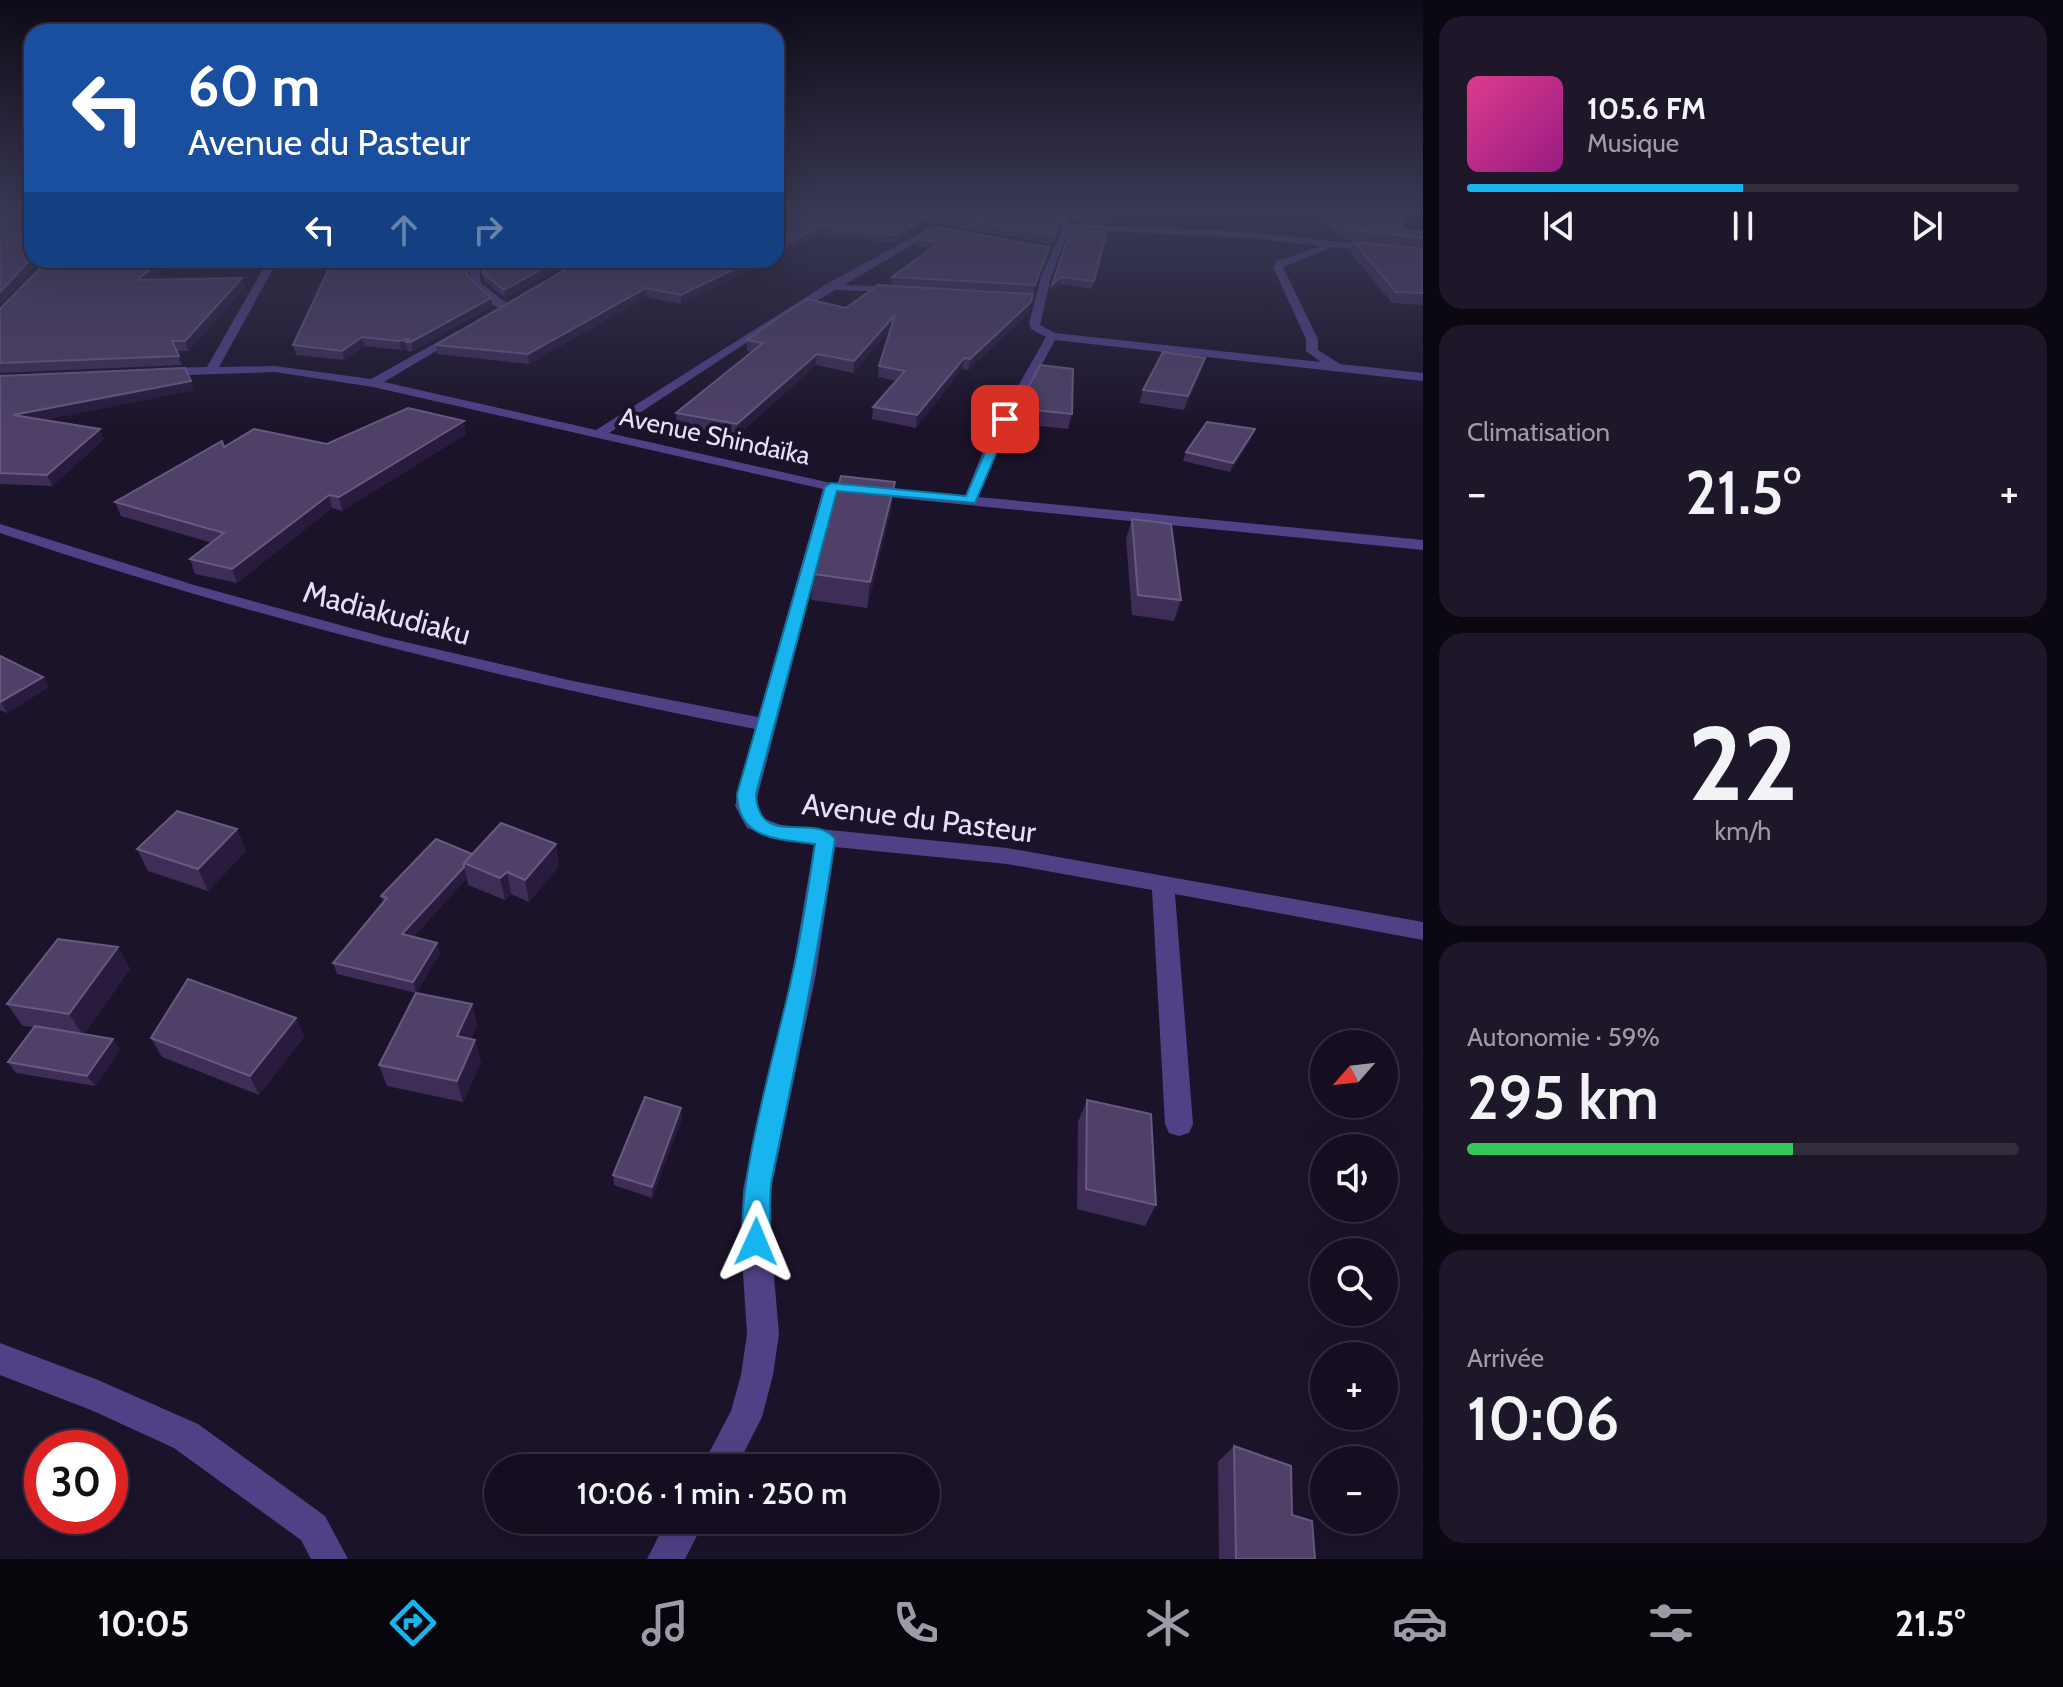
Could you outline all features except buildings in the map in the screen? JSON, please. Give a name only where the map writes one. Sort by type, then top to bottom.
[{"type":"street","points":[[212,369],[259,285]]},
{"type":"street","points":[[476,285],[480,291],[505,307]]},
{"type":"street","points":[[597,435],[832,285]]},
{"type":"street","points":[[1044,285],[1035,327],[1052,336],[1343,371],[1423,377]]},
{"type":"street","points":[[1286,285],[1312,339],[1312,351],[1343,371]]},
{"type":"street","points":[[828,287],[905,290]]},
{"type":"street","points":[[1027,298],[1040,299]]},
{"type":"street","points":[[492,314],[517,300]]},
{"type":"street","points":[[373,383],[466,329]]},
{"type":"street","points":[[970,500],[995,439],[1052,336]]},
{"type":"street","name":"Avenue Shindaïka","points":[[151,372],[275,369],[373,383],[831,487],[1423,545]]},
{"type":"street","name":"Avenue du Pasteur","points":[[831,487],[746,794],[745,806],[749,817],[767,830],[826,839],[1007,856],[1423,931]]},
{"type":"street","name":"Madiakudiaku","points":[[0,528],[240,603],[442,658],[613,697],[767,725]]},
{"type":"street","points":[[726,1454],[746,1417],[757,1375],[763,1334],[756,1242],[757,1189],[804,974],[826,839]]},
{"type":"street","points":[[1163,885],[1179,1124]]},
{"type":"street","points":[[0,1359],[98,1396],[186,1436],[313,1528],[330,1559]]},
{"type":"street","points":[[665,1559],[679,1534]]},
{"type":"route","points":[[756,1242],[757,1189],[804,974],[826,839],[767,830],[759,826],[749,817],[745,806],[746,794],[831,487],[970,500],[1005,419]]}]
